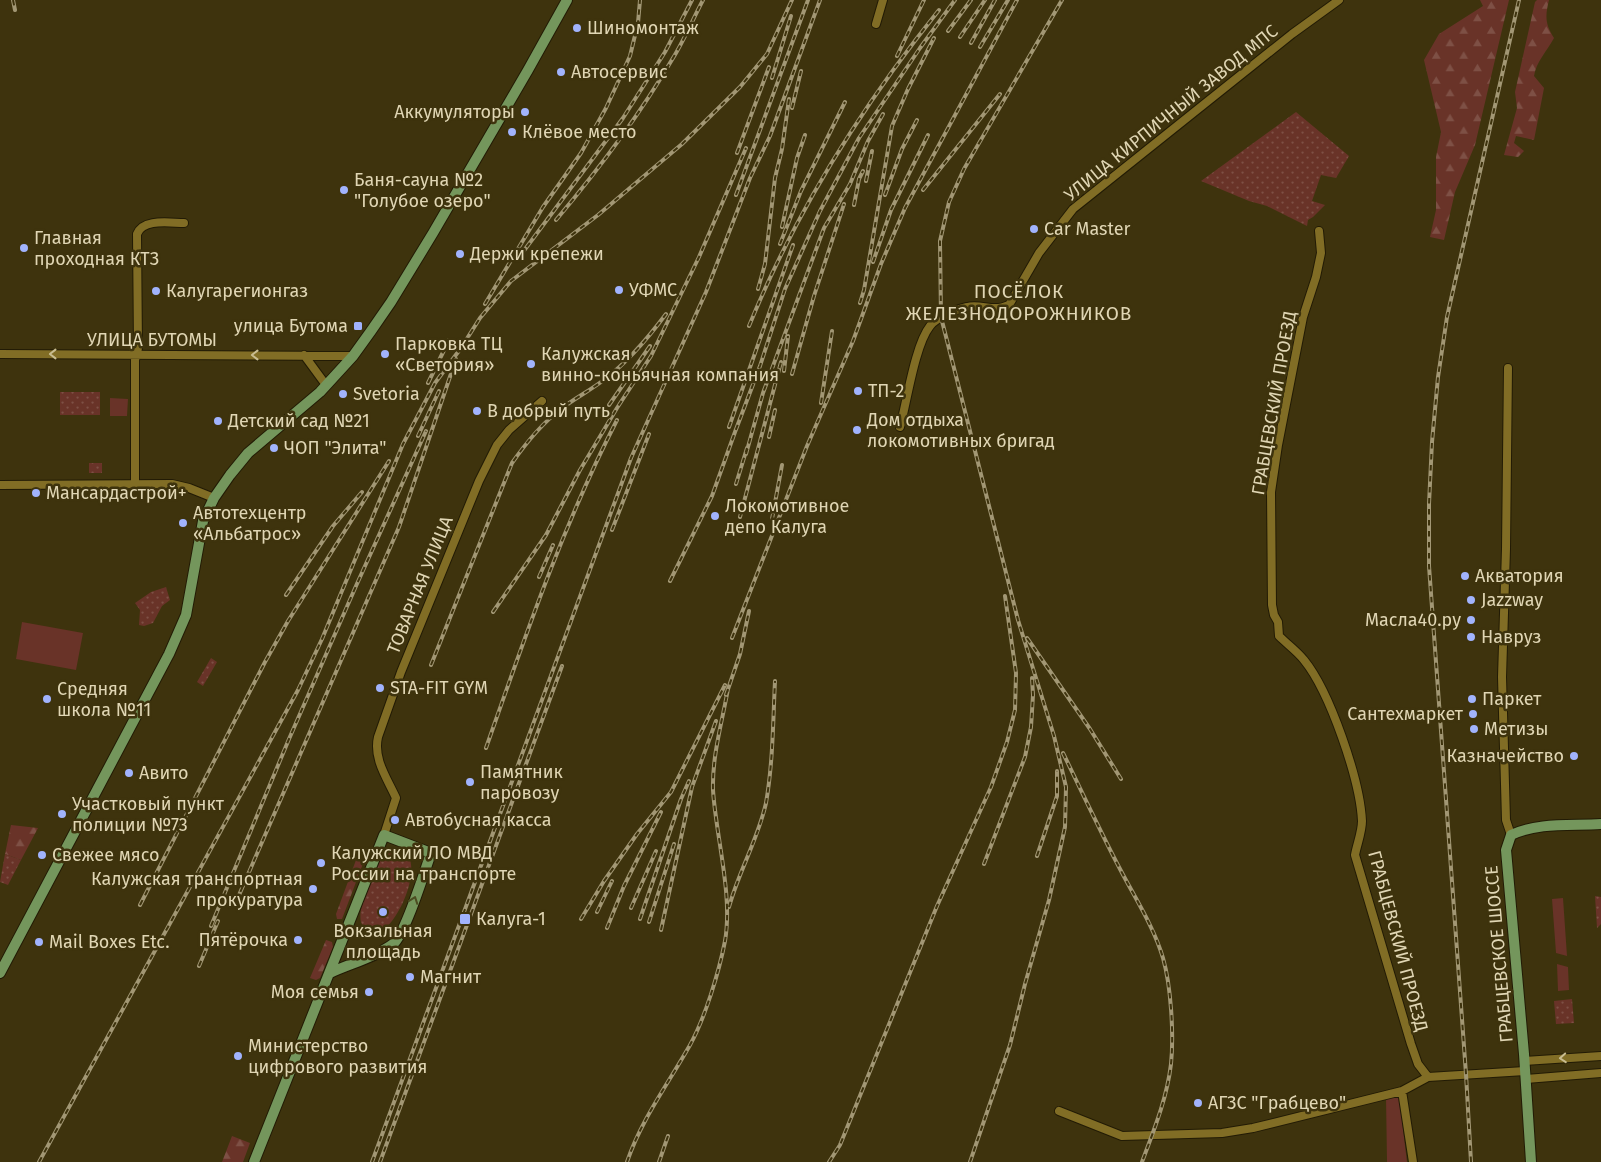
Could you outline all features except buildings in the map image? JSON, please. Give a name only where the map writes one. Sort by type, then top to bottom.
[{"type":"main road","points":[[0,973],[170,654],[186,615],[203,521],[214,498],[248,453],[326,385],[352,356],[391,302],[528,70],[567,0]]},
{"type":"main road","points":[[1511,835],[1532,828],[1601,824]]},
{"type":"main road","points":[[254,1162],[384,835],[431,853],[403,928],[393,944],[380,952],[330,973]]},
{"type":"main road","name":"ГРАБЦЕВСКОЕ ШОССЕ","points":[[1511,835],[1506,850],[1531,1162]]},
{"type":"street","points":[[876,24],[883,0]]},
{"type":"street","name":"УЛИЦА КИРПИЧНЫЙ ЗАВОД МПС","points":[[900,427],[914,367],[930,325],[941,317],[967,307],[984,306],[997,308],[1009,305],[1039,253],[1073,209],[1292,34],[1339,0]]},
{"type":"street","points":[[135,484],[138,348],[137,234],[139,229],[148,224],[184,223]]},
{"type":"street","name":"ГРАБЦЕВСКИЙ ПРОЕЗД","points":[[1320,231],[1321,253],[1316,277],[1303,317],[1278,445],[1271,492],[1272,605],[1278,622],[1279,636],[1304,660],[1321,686],[1340,733],[1360,798],[1362,823],[1355,854],[1404,1026],[1418,1064],[1428,1077]]},
{"type":"street","name":"УЛИЦА БУТОМЫ","points":[[0,354],[352,356]]},
{"type":"street","points":[[304,355],[326,385]]},
{"type":"street","points":[[1508,368],[1506,549],[1502,677],[1506,820],[1511,835]]},
{"type":"street","name":"ТОВАРНАЯ УЛИЦА","points":[[384,835],[396,798],[378,761],[376,752],[378,737],[401,672],[479,481],[497,445],[508,430],[542,401]]},
{"type":"street","points":[[0,485],[179,485],[214,498]]},
{"type":"street","points":[[1060,1111],[1122,1136],[1222,1133],[1253,1128],[1402,1091],[1428,1077],[1525,1070],[1601,1056]]},
{"type":"street","points":[[1525,1070],[1601,1073]]},
{"type":"street","points":[[1402,1091],[1413,1162]]},
{"type":"green space","points":[[1480,0],[1509,0],[1475,145],[1455,192],[1444,240],[1430,237],[1436,210],[1436,157],[1441,132],[1424,60],[1439,34],[1483,6]]},
{"type":"green space","points":[[1537,0],[1549,0],[1547,20],[1554,38],[1539,61],[1534,76],[1544,88],[1534,140],[1516,136],[1514,143],[1524,151],[1518,157],[1504,155],[1517,108],[1515,92]]},
{"type":"green space","points":[[1296,112],[1349,156],[1336,178],[1321,175],[1312,201],[1325,205],[1308,220],[1307,226],[1267,206],[1249,201],[1201,181]]},
{"type":"green space","points":[[60,392],[100,392],[100,415],[60,415]]},
{"type":"green space","points":[[110,398],[128,399],[127,416],[110,416]]},
{"type":"green space","points":[[89,463],[102,463],[102,473],[89,473]]},
{"type":"green space","points":[[166,587],[170,600],[162,606],[153,623],[144,626],[139,625],[140,610],[135,603],[151,592]]},
{"type":"green space","points":[[22,622],[83,633],[76,670],[16,659]]},
{"type":"green space","points":[[211,658],[217,662],[203,686],[197,682]]},
{"type":"green space","points":[[11,825],[38,828],[21,860],[5,854]]},
{"type":"green space","points":[[399,847],[407,853],[411,863],[408,888],[397,914],[390,923],[379,932],[368,931],[362,925],[360,916],[368,888],[383,854],[389,849]]},
{"type":"green space","points":[[5,854],[21,860],[8,885],[0,882]]},
{"type":"green space","points":[[361,858],[364,861],[342,919],[337,919],[336,914],[356,860]]},
{"type":"green space","points":[[1595,896],[1601,897],[1601,924],[1597,928]]},
{"type":"green space","points":[[1563,898],[1567,956],[1556,953],[1552,899]]},
{"type":"green space","points":[[326,940],[332,942],[333,947],[320,978],[316,980],[310,978]]},
{"type":"green space","points":[[1557,964],[1568,967],[1569,990],[1558,991]]},
{"type":"green space","points":[[1572,999],[1574,1023],[1556,1024],[1554,1001]]},
{"type":"green space","points":[[1399,1096],[1407,1162],[1387,1162],[1386,1097]]},
{"type":"green space","points":[[232,1136],[250,1143],[243,1162],[222,1162]]},
{"type":"railway","points":[[13,0],[15,10]]},
{"type":"railway","points":[[485,304],[543,207],[581,153],[606,108],[630,56],[638,23],[640,0]]},
{"type":"railway","points":[[520,256],[623,118],[665,52],[692,0]]},
{"type":"railway","points":[[556,220],[603,162],[646,101],[677,51],[703,0]]},
{"type":"railway","points":[[39,1162],[298,690],[322,639],[403,444],[435,383],[480,318],[511,281],[598,215],[682,144],[740,87],[767,54],[792,0]]},
{"type":"railway","points":[[736,195],[808,0]]},
{"type":"railway","points":[[372,1162],[631,458],[706,292],[750,178],[770,136],[820,0]]},
{"type":"railway","points":[[897,56],[924,0]]},
{"type":"railway","points":[[670,581],[712,496],[760,366],[785,289],[820,211],[859,138],[955,0]]},
{"type":"railway","points":[[948,31],[971,0]]},
{"type":"railway","points":[[960,37],[985,0]]},
{"type":"railway","points":[[971,43],[995,0]]},
{"type":"railway","points":[[980,47],[1008,0]]},
{"type":"railway","points":[[732,638],[807,446],[853,341],[881,264],[905,208],[1017,0]]},
{"type":"railway","points":[[970,1162],[1010,1045],[1049,900],[1065,827],[1066,787],[1054,736],[1018,620],[941,317],[940,241],[949,202],[964,169],[1062,0]]},
{"type":"railway","points":[[1471,1162],[1429,566],[1429,504],[1438,377],[1447,317],[1519,0]]},
{"type":"railway","points":[[749,326],[788,242],[809,201],[833,161],[883,84],[939,10]]},
{"type":"railway","points":[[772,78],[791,16]]},
{"type":"railway","points":[[860,303],[864,290],[892,126],[934,38]]},
{"type":"railway","points":[[737,153],[769,67]]},
{"type":"railway","points":[[792,108],[801,71]]},
{"type":"railway","points":[[923,190],[1000,94]]},
{"type":"railway","points":[[758,289],[765,264],[775,178],[782,149],[789,99]]},
{"type":"railway","points":[[780,244],[801,191],[845,102]]},
{"type":"railway","points":[[746,454],[763,393],[824,228],[850,184],[868,141],[883,114]]},
{"type":"railway","points":[[885,195],[902,149],[917,120]]},
{"type":"railway","points":[[782,227],[797,158],[805,135]]},
{"type":"railway","points":[[873,262],[891,210],[928,135]]},
{"type":"railway","points":[[493,612],[546,535],[580,470],[651,356],[699,257],[746,148]]},
{"type":"railway","points":[[866,181],[872,151]]},
{"type":"railway","points":[[854,205],[859,179],[863,171]]},
{"type":"railway","points":[[792,374],[814,296],[844,204]]},
{"type":"railway","points":[[729,427],[793,245]]},
{"type":"railway","points":[[431,665],[512,463],[540,427],[566,405],[600,383],[622,365],[666,314]]},
{"type":"railway","points":[[821,403],[832,331]]},
{"type":"railway","points":[[784,371],[788,336]]},
{"type":"railway","points":[[428,383],[449,340]]},
{"type":"railway","points":[[609,405],[650,346]]},
{"type":"railway","points":[[236,902],[399,527],[456,359]]},
{"type":"railway","points":[[740,517],[781,362]]},
{"type":"railway","points":[[418,436],[439,391]]},
{"type":"railway","points":[[769,437],[775,410]]},
{"type":"railway","points":[[486,748],[530,623],[562,541],[597,460],[617,420]]},
{"type":"railway","points":[[211,926],[289,739],[426,431]]},
{"type":"railway","points":[[612,530],[649,434]]},
{"type":"railway","points":[[736,484],[747,448]]},
{"type":"railway","points":[[140,905],[265,662],[288,621],[389,461]]},
{"type":"railway","points":[[772,519],[782,465]]},
{"type":"railway","points":[[286,595],[333,526],[362,492]]},
{"type":"railway","points":[[539,577],[553,545]]},
{"type":"railway","points":[[829,1162],[840,1145],[937,906],[991,787],[1007,742],[1015,710],[1016,673],[1005,596]]},
{"type":"railway","points":[[726,695],[740,654],[749,611]]},
{"type":"railway","points":[[1027,638],[1090,729],[1121,779]]},
{"type":"railway","points":[[380,1162],[562,666]]},
{"type":"railway","points":[[984,864],[1025,757],[1031,727],[1032,678]]},
{"type":"railway","points":[[729,907],[763,816],[766,803],[771,757],[775,681]]},
{"type":"railway","points":[[581,919],[604,881],[637,834],[671,792],[725,685]]},
{"type":"railway","points":[[627,1162],[647,1117],[696,1034],[711,994],[725,941],[727,923],[726,885],[715,808],[713,777],[728,689]]},
{"type":"railway","points":[[661,930],[692,787],[716,721]]},
{"type":"railway","points":[[1063,753],[1149,924],[1159,946],[1166,969],[1171,1010],[1171,1064],[1163,1102],[1142,1162]]},
{"type":"railway","points":[[1037,856],[1057,796],[1057,771]]},
{"type":"railway","points":[[640,919],[681,799],[689,781]]},
{"type":"railway","points":[[607,928],[624,886],[661,812]]},
{"type":"railway","points":[[649,922],[674,844]]},
{"type":"railway","points":[[631,908],[656,851]]},
{"type":"railway","points":[[597,912],[612,881]]},
{"type":"railway","points":[[199,966],[218,921]]},
{"type":"railway","points":[[659,1162],[668,1136]]},
{"type":"place","name":"Шиномонтаж","points":[[577,28]]},
{"type":"place","name":"Автосервис","points":[[561,72]]},
{"type":"place","name":"Аккумуляторы","points":[[525,112]]},
{"type":"place","name":"Клёвое место","points":[[512,132]]},
{"type":"place","name":"Баня-сауна №2 \"Голубое озеро\"","points":[[344,190]]},
{"type":"place","name":"Car Master","points":[[1034,229]]},
{"type":"place","name":"Главная проходная КТЗ","points":[[24,248]]},
{"type":"place","name":"Держи крепежи","points":[[460,254]]},
{"type":"place","name":"УФМС","points":[[619,290]]},
{"type":"place","name":"Калугарегионгаз","points":[[156,291]]},
{"type":"place","name":"улица Бутома","points":[[358,326]]},
{"type":"place","name":"Парковка ТЦ «Светория»","points":[[385,354]]},
{"type":"place","name":"Калужская винно-коньячная компания","points":[[531,364]]},
{"type":"place","name":"ТП-2","points":[[858,391]]},
{"type":"place","name":"Svetoria","points":[[343,394]]},
{"type":"place","name":"В добрый путь","points":[[477,411]]},
{"type":"place","name":"Детский сад №21","points":[[218,421]]},
{"type":"place","name":"Дом отдыха локомотивных бригад","points":[[857,430]]},
{"type":"place","name":"ЧОП \"Элита\"","points":[[274,448]]},
{"type":"place","name":"Мансардастрой+","points":[[36,493]]},
{"type":"place","name":"Локомотивное депо Калуга","points":[[715,516]]},
{"type":"place","name":"Автотехцентр «Альбатрос»","points":[[183,523]]},
{"type":"place","name":"Акватория","points":[[1465,576]]},
{"type":"place","name":"Jazzway","points":[[1471,600]]},
{"type":"place","name":"Масла40.ру","points":[[1471,620]]},
{"type":"place","name":"Навруз","points":[[1471,637]]},
{"type":"place","name":"STA-FIT GYM","points":[[380,688]]},
{"type":"place","name":"Средняя школа №11","points":[[47,699]]},
{"type":"place","name":"Паркет","points":[[1472,699]]},
{"type":"place","name":"Сантехмаркет","points":[[1473,714]]},
{"type":"place","name":"Метизы","points":[[1474,729]]},
{"type":"place","name":"Казначейство","points":[[1574,756]]},
{"type":"place","name":"Авито","points":[[129,773]]},
{"type":"place","name":"Памятник паровозу","points":[[470,782]]},
{"type":"place","name":"Участковый пункт полиции №73","points":[[62,814]]},
{"type":"place","name":"Автобусная касса","points":[[395,820]]},
{"type":"place","name":"Свежее мясо","points":[[42,855]]},
{"type":"place","name":"Калужский ЛО МВД России на транспорте","points":[[321,863]]},
{"type":"place","name":"Калужская транспортная прокуратура","points":[[313,889]]},
{"type":"place","name":"Вокзальная площадь","points":[[383,912]]},
{"type":"place","name":"Калуга-1","points":[[465,919]]},
{"type":"place","name":"Пятёрочка","points":[[298,940]]},
{"type":"place","name":"Mail Boxes Etc.","points":[[39,942]]},
{"type":"place","name":"Магнит","points":[[410,977]]},
{"type":"place","name":"Моя семья","points":[[369,992]]},
{"type":"place","name":"Министерство цифрового развития","points":[[238,1056]]},
{"type":"place","name":"АГЗС \"Грабцево\"","points":[[1198,1103]]},
{"type":"district","name":"ПОСЁЛОК ЖЕЛЕЗНОДОРОЖНИКОВ","points":[[1019,302]]}]
